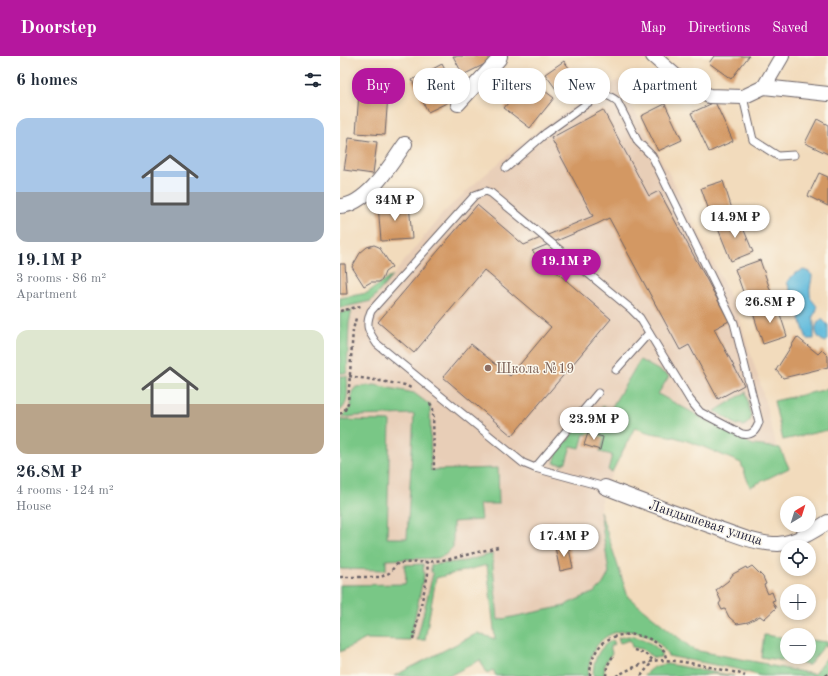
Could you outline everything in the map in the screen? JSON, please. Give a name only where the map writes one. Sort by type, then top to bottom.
[{"type":"street","points":[[470,91],[499,60],[500,56]]},
{"type":"street","points":[[652,56],[677,77],[709,96],[743,97],[764,87],[828,94]]},
{"type":"street","points":[[764,87],[782,56]]},
{"type":"street","points":[[340,206],[347,206],[365,195],[387,171],[405,144]]},
{"type":"street","name":"Ландышевая улица","points":[[605,487],[759,542],[779,544],[793,540],[812,532],[828,522]]},
{"type":"lane","points":[[506,168],[546,134],[596,97],[604,94],[617,101],[638,142],[652,156],[734,323],[759,422],[753,433],[748,435],[742,434],[700,412],[690,400],[640,318],[491,193],[486,191],[475,195],[371,311],[367,321],[369,334],[376,344],[523,463],[535,468],[605,487]]},
{"type":"lane","points":[[743,97],[753,140],[778,156],[794,154]]},
{"type":"lane","points":[[616,370],[649,333]]},
{"type":"lane","points":[[535,468],[598,393]]},
{"type":"path","points":[[362,310],[367,304]]},
{"type":"path","points":[[340,414],[345,410],[348,403],[353,330],[354,322],[357,316]]},
{"type":"path","points":[[349,376],[405,385],[412,389]]},
{"type":"path","points":[[430,402],[433,409],[434,470]]},
{"type":"path","points":[[340,576],[381,577],[389,573],[398,563],[427,562],[463,556],[498,547]]},
{"type":"path","points":[[413,640],[428,574],[427,562]]},
{"type":"path","points":[[590,676],[591,666],[596,652],[601,644],[618,636],[630,634],[639,635],[649,639],[664,651],[667,660]]},
{"type":"path","points":[[634,650],[644,653],[654,661]]},
{"type":"path","points":[[606,676],[607,666],[613,656]]},
{"type":"path","points":[[616,676],[630,669],[654,661],[667,660],[738,673],[745,676]]},
{"type":"path","points":[[641,676],[654,661]]},
{"type":"shaded area","name":"Школа №19","points":[[618,80],[618,104],[631,104],[674,183],[737,311],[761,386],[777,448],[753,445],[658,394],[635,427],[602,494],[600,511],[628,597],[495,639],[487,565],[436,578],[425,640],[366,639],[340,652],[340,298],[367,293],[393,275],[443,213],[482,177],[533,134],[577,104],[610,104],[610,85]]},
{"type":"green space","points":[[393,275],[371,301],[340,308],[340,298],[367,293]]},
{"type":"green space","points":[[352,310],[349,323],[347,373],[340,373],[340,313]]},
{"type":"green space","points":[[640,360],[669,376],[658,394],[753,445],[780,448],[789,468],[750,487],[741,463],[691,442],[649,432],[635,427],[612,472],[608,470],[612,455],[600,452],[604,439],[584,434],[580,448],[571,446],[566,462],[562,464],[554,463],[558,450],[560,450],[564,440],[568,441],[583,420],[592,425],[603,406],[610,410]]},
{"type":"green space","points":[[340,376],[347,376],[347,400],[340,411]]},
{"type":"green space","points":[[375,385],[414,393],[430,405],[431,470],[498,468],[499,504],[479,504],[481,520],[453,522],[453,547],[445,555],[438,558],[386,560],[386,570],[340,569],[340,420],[390,421],[387,538],[407,538],[414,414],[340,418],[351,407],[352,392],[356,387]]},
{"type":"green space","points":[[828,389],[828,430],[783,440],[774,401]]},
{"type":"green space","points":[[746,392],[751,417],[750,421],[744,426],[737,425],[715,411]]},
{"type":"green space","points":[[600,511],[628,597],[694,650],[814,674],[828,656],[828,669],[823,676],[761,676],[737,669],[668,656],[656,641],[637,632],[627,631],[617,632],[600,642],[594,649],[588,676],[496,676],[493,670],[487,673],[480,660],[449,676],[394,676],[478,633],[495,639],[487,565],[436,578],[425,640],[417,640],[433,574],[431,571],[431,565],[465,561],[492,554],[498,620],[565,606],[595,592],[603,584],[609,573]]},
{"type":"green space","points":[[423,564],[424,575],[410,640],[366,639],[340,652],[340,585],[405,584],[406,577],[404,565]]},
{"type":"green space","points":[[764,635],[780,637],[780,660],[761,657]]},
{"type":"green space","points":[[628,636],[642,639],[654,645],[661,652],[661,657],[654,658],[642,649],[632,647],[630,640],[620,643],[618,638]]},
{"type":"green space","points":[[613,640],[615,644],[610,646],[612,653],[605,663],[604,676],[593,676],[594,664],[598,654],[604,646]]},
{"type":"green space","points":[[816,641],[828,642],[828,647],[825,645],[816,656]]},
{"type":"green space","points":[[667,664],[734,676],[713,674],[697,676],[644,676],[654,667]]},
{"type":"water","points":[[804,270],[812,275],[810,294],[817,307],[813,316],[814,339],[807,339],[787,282],[795,273]]},
{"type":"water","points":[[822,319],[828,325],[828,340],[825,342],[819,338],[816,331],[817,325]]},
{"type":"building","points":[[453,56],[488,56],[491,61],[470,72],[470,68],[459,68]]},
{"type":"building","points":[[714,56],[749,56],[731,79],[709,63]]},
{"type":"building","points":[[564,61],[569,68],[554,68],[554,86],[546,73]]},
{"type":"building","points":[[442,64],[444,68],[434,68]]},
{"type":"building","points":[[546,92],[554,98],[530,128],[504,108],[507,104],[546,104]]},
{"type":"building","points":[[715,102],[733,141],[709,152],[691,113]]},
{"type":"building","points":[[358,104],[387,104],[385,135],[356,133]]},
{"type":"building","points":[[424,104],[445,104],[428,112]]},
{"type":"building","points":[[665,104],[682,140],[658,151],[641,116]]},
{"type":"building","points":[[603,110],[649,196],[659,191],[729,321],[714,329],[744,385],[718,399],[689,345],[680,350],[609,218],[532,251],[611,319],[512,436],[443,377],[471,344],[510,376],[551,327],[484,270],[414,353],[378,322],[477,205],[524,245],[593,216],[551,138]]},
{"type":"building","points":[[817,119],[828,125],[828,154],[805,143]]},
{"type":"building","points":[[349,138],[377,142],[373,174],[344,170]]},
{"type":"building","points":[[819,173],[828,177],[828,206],[808,196]]},
{"type":"building","points":[[723,181],[733,212],[712,219],[701,188]]},
{"type":"building","points":[[409,203],[412,239],[381,241],[378,205]]},
{"type":"building","points":[[739,218],[753,252],[731,261],[717,226]]},
{"type":"building","points":[[374,245],[379,247],[392,267],[385,272],[382,280],[379,282],[371,282],[364,286],[352,267],[360,253],[367,247]]},
{"type":"building","points":[[760,260],[772,295],[747,303],[735,269]]},
{"type":"building","points":[[340,264],[345,264],[347,294],[340,294]]},
{"type":"building","points":[[777,305],[787,336],[763,344],[753,313]]},
{"type":"building","points":[[797,337],[818,354],[822,350],[828,356],[828,367],[783,378],[776,370]]},
{"type":"building","points":[[588,433],[603,437],[600,450],[584,445]]},
{"type":"building","points":[[568,544],[573,568],[560,571],[555,547]]},
{"type":"building","points":[[752,566],[763,577],[766,584],[764,585],[768,594],[772,592],[775,600],[772,601],[776,608],[764,619],[760,616],[748,622],[737,624],[729,617],[725,609],[722,610],[719,604],[721,601],[716,590],[728,581],[733,574],[746,567],[747,569]]},
{"type":"place","name":"Школа №19","points":[[488,368]]}]
